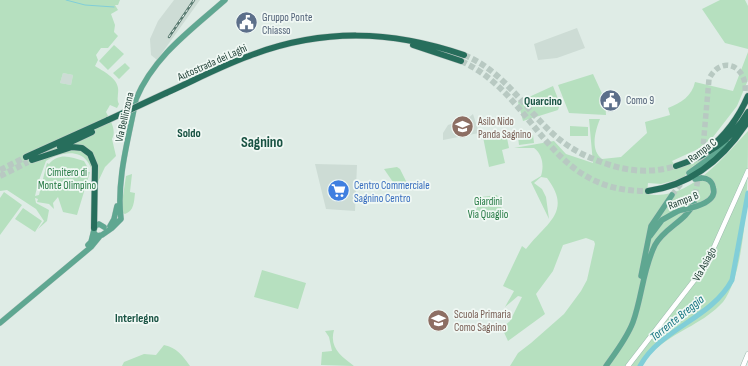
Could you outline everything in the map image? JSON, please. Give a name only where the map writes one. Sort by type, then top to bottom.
[{"type":"highway","name":"Autostrada dei Laghi","points":[[94,230],[95,165],[90,154],[82,148],[72,147],[29,160],[250,55],[283,46],[348,35],[376,35],[400,38],[438,50],[464,55]]},
{"type":"highway","name":"Autostrada dei Laghi","points":[[438,50],[461,61]]},
{"type":"highway","points":[[690,161],[710,147],[722,136],[746,94]]},
{"type":"highway","points":[[666,188],[698,174],[713,164],[746,120],[748,112]]},
{"type":"highway","points":[[676,166],[706,154],[720,145],[746,120]]},
{"type":"highway","points":[[728,145],[748,127]]},
{"type":"highway","points":[[648,191],[666,188],[698,178]]},
{"type":"main road","name":"Via Bellinzona","points":[[118,216],[119,200],[130,132],[136,99],[140,89],[157,62],[168,50],[225,0]]},
{"type":"main road","name":"Rampa C","points":[[689,174],[728,145]]},
{"type":"main road","name":"Rampa B","points":[[645,251],[650,235],[657,225],[667,216],[707,202],[712,197],[714,190],[712,183],[708,179],[698,178]]},
{"type":"main road","points":[[635,316],[645,251],[652,223],[672,195]]},
{"type":"main road","points":[[606,366],[626,337],[635,316],[649,260],[655,245],[666,231],[688,212],[694,203]]},
{"type":"main road","points":[[101,235],[120,220],[118,216]]},
{"type":"main road","points":[[68,265],[89,244],[98,224],[104,227],[112,224],[118,216]]},
{"type":"main road","points":[[0,323],[90,247],[105,231],[104,227]]},
{"type":"main road","points":[[94,230],[101,235]]},
{"type":"street","name":"Via Asiago","points":[[628,366],[706,265],[748,171]]},
{"type":"street","points":[[743,366],[748,354]]},
{"type":"shaded area","points":[[174,0],[200,0],[157,60],[151,55],[150,39],[158,21]]},
{"type":"shaded area","points":[[577,28],[585,48],[557,58],[538,60],[534,44]]},
{"type":"shaded area","points":[[63,73],[73,75],[71,85],[60,83]]},
{"type":"shaded area","name":"Asilo Nido Panda Sagnino","points":[[473,114],[479,133],[443,140],[443,133],[448,125],[467,119]]},
{"type":"shaded area","points":[[315,164],[357,165],[355,211],[326,209]]},
{"type":"green space","name":"Cimitero di Monte Olimpino","points":[[0,0],[120,0],[118,5],[115,5],[118,10],[111,14],[115,25],[114,32],[118,36],[108,48],[101,48],[96,55],[98,60],[95,66],[112,78],[117,84],[118,88],[119,104],[117,108],[110,105],[106,112],[114,132],[112,139],[116,156],[105,167],[97,184],[89,163],[83,157],[73,153],[61,154],[46,161],[35,196],[39,195],[47,163],[49,164],[57,158],[65,156],[84,161],[88,168],[87,172],[90,172],[77,215],[63,212],[58,197],[53,203],[54,209],[49,204],[37,202],[38,199],[35,198],[36,203],[49,210],[47,221],[38,229],[44,221],[36,209],[7,190],[0,191]],"holes":[[[63,73],[73,75],[71,85],[60,83]]]},
{"type":"green space","points":[[720,0],[745,0],[748,6],[748,49],[725,43],[702,9]]},
{"type":"green space","points":[[114,45],[124,54],[108,70],[99,61]]},
{"type":"green space","points":[[748,52],[748,80],[737,106],[713,137],[698,149],[672,161],[676,167],[716,149],[712,155],[693,166],[683,178],[661,184],[648,183],[647,194],[662,195],[677,191],[690,185],[704,176],[716,165],[748,131],[747,196],[742,245],[731,287],[723,302],[700,321],[658,347],[639,366],[510,366],[518,353],[564,314],[581,291],[587,280],[595,244],[594,241],[586,238],[563,245],[553,271],[536,294],[545,314],[508,341],[502,328],[510,321],[522,297],[518,296],[505,307],[514,291],[503,286],[522,246],[526,249],[548,224],[557,209],[558,200],[547,178],[541,177],[534,183],[542,189],[546,197],[549,219],[531,182],[541,176],[541,157],[534,148],[514,148],[554,141],[566,154],[593,163],[589,119],[600,119],[595,140],[598,155],[602,159],[621,157],[647,133],[645,122],[670,115],[668,108],[677,104],[689,95],[695,82],[733,91]]},
{"type":"green space","points":[[125,63],[130,68],[119,79],[113,73]]},
{"type":"green space","points":[[593,74],[605,100],[606,115],[569,113],[558,85]]},
{"type":"green space","points":[[553,86],[560,104],[558,110],[523,121],[518,102]]},
{"type":"green space","points":[[570,126],[588,127],[588,136],[570,136]]},
{"type":"green space","points":[[506,133],[509,148],[502,150],[505,163],[489,167],[483,137]]},
{"type":"green space","points":[[533,135],[534,143],[519,145],[518,137]]},
{"type":"green space","points":[[397,167],[400,169],[407,183],[405,186],[395,185],[384,169]]},
{"type":"green space","points":[[132,174],[130,192],[135,193],[134,203],[130,211],[125,214],[121,209],[126,176]]},
{"type":"green space","points":[[4,192],[22,205],[0,235],[0,198]]},
{"type":"green space","name":"Giardini Via Quaglio","points":[[497,195],[502,209],[499,217],[487,219],[473,218],[481,197]]},
{"type":"green space","points":[[23,208],[42,221],[35,232],[15,219]]},
{"type":"green space","points":[[262,270],[306,283],[298,309],[254,297]]},
{"type":"green space","points":[[334,330],[333,342],[337,351],[354,366],[321,365],[322,352],[332,351],[329,337],[325,331]]},
{"type":"green space","points":[[164,345],[179,352],[190,366],[122,366],[124,362],[144,354],[156,355]]},
{"type":"waterway","points":[[66,0],[85,5],[114,7]]},
{"type":"waterway","name":"Torrente Breggia","points":[[640,366],[649,353],[660,342],[712,305],[732,280],[748,193]]},
{"type":"tunnel","points":[[464,55],[478,62],[501,79],[541,123],[564,143],[578,152],[607,164],[624,169],[650,171],[676,166]]},
{"type":"tunnel","points":[[461,61],[487,77],[508,96],[564,160],[587,176],[614,187],[648,191]]},
{"type":"tunnel","points":[[694,203],[703,148],[709,79],[714,71],[720,67],[726,65],[733,66],[742,75],[745,83],[745,92]]},
{"type":"tunnel","points":[[0,170],[26,157]]},
{"type":"tunnel","points":[[0,176],[28,162]]},
{"type":"tunnel","points":[[672,195],[684,180]]},
{"type":"railway","points":[[169,37],[194,0]]},
{"type":"place","name":"Gruppo Ponte Chiasso","points":[[247,23]]},
{"type":"place","name":"Como 9","points":[[610,100]]},
{"type":"place","name":"Asilo Nido Panda Sagnino","points":[[462,127]]},
{"type":"place","name":"Centro Commerciale Sagnino Centro","points":[[339,191]]},
{"type":"place","name":"Scuola Primaria Como Sagnino","points":[[438,320]]},
{"type":"district","name":"Quarcino","points":[[543,101]]},
{"type":"district","name":"Soldo","points":[[189,133]]},
{"type":"district","name":"Sagnino","points":[[262,142]]},
{"type":"district","name":"Interlegno","points":[[137,318]]}]
